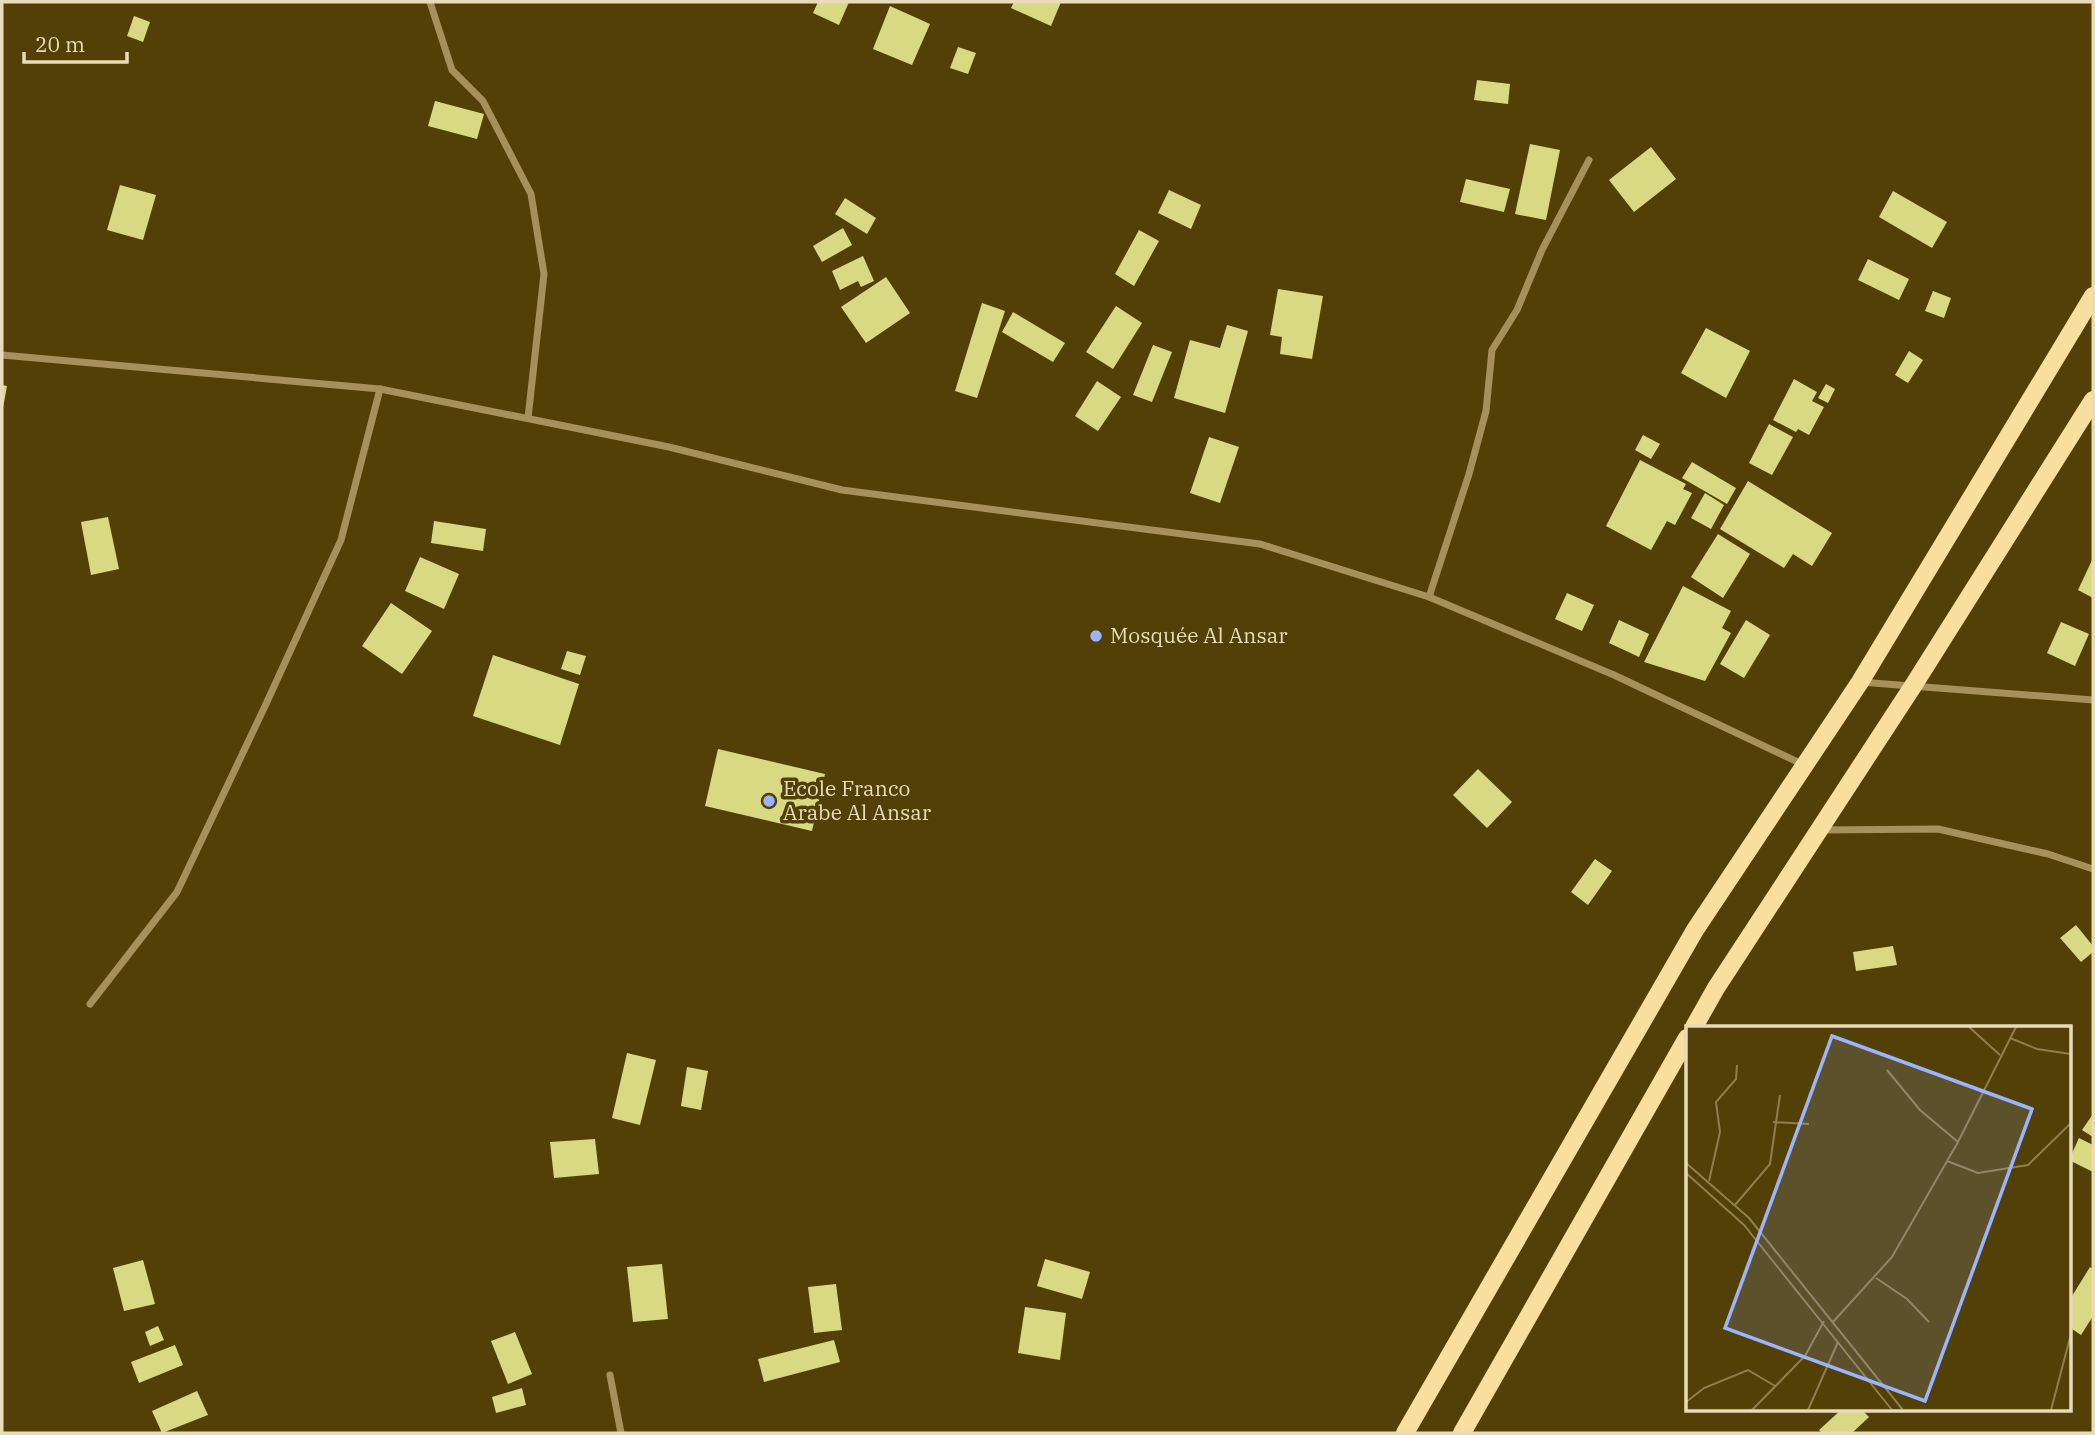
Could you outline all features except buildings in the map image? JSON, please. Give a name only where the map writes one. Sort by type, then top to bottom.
[{"type":"main road","points":[[1405,1433],[1695,930],[1860,682],[2093,296]]},
{"type":"main road","points":[[1695,1026],[1716,988],[1913,686],[2093,400]]},
{"type":"main road","points":[[1462,1433],[1686,1040]]},
{"type":"street","points":[[430,2],[452,70],[483,101],[531,194],[544,274],[528,418]]},
{"type":"street","points":[[1429,597],[1469,474],[1486,411],[1492,350],[1517,310],[1542,250],[1588,160]]},
{"type":"street","points":[[2,355],[380,388],[669,447],[842,490],[1260,544],[1429,597],[1614,676],[1804,765]]},
{"type":"street","points":[[90,1004],[177,892],[266,704],[341,540],[380,388]]},
{"type":"street","points":[[1860,682],[2093,700]]},
{"type":"street","points":[[1819,830],[1938,829],[2048,854],[2093,869]]},
{"type":"street","points":[[610,1375],[621,1433]]},
{"type":"place","name":"Mosquée Al Ansar","points":[[1096,636]]},
{"type":"place","name":"Ecole Franco Arabe Al Ansar","points":[[769,801]]}]
